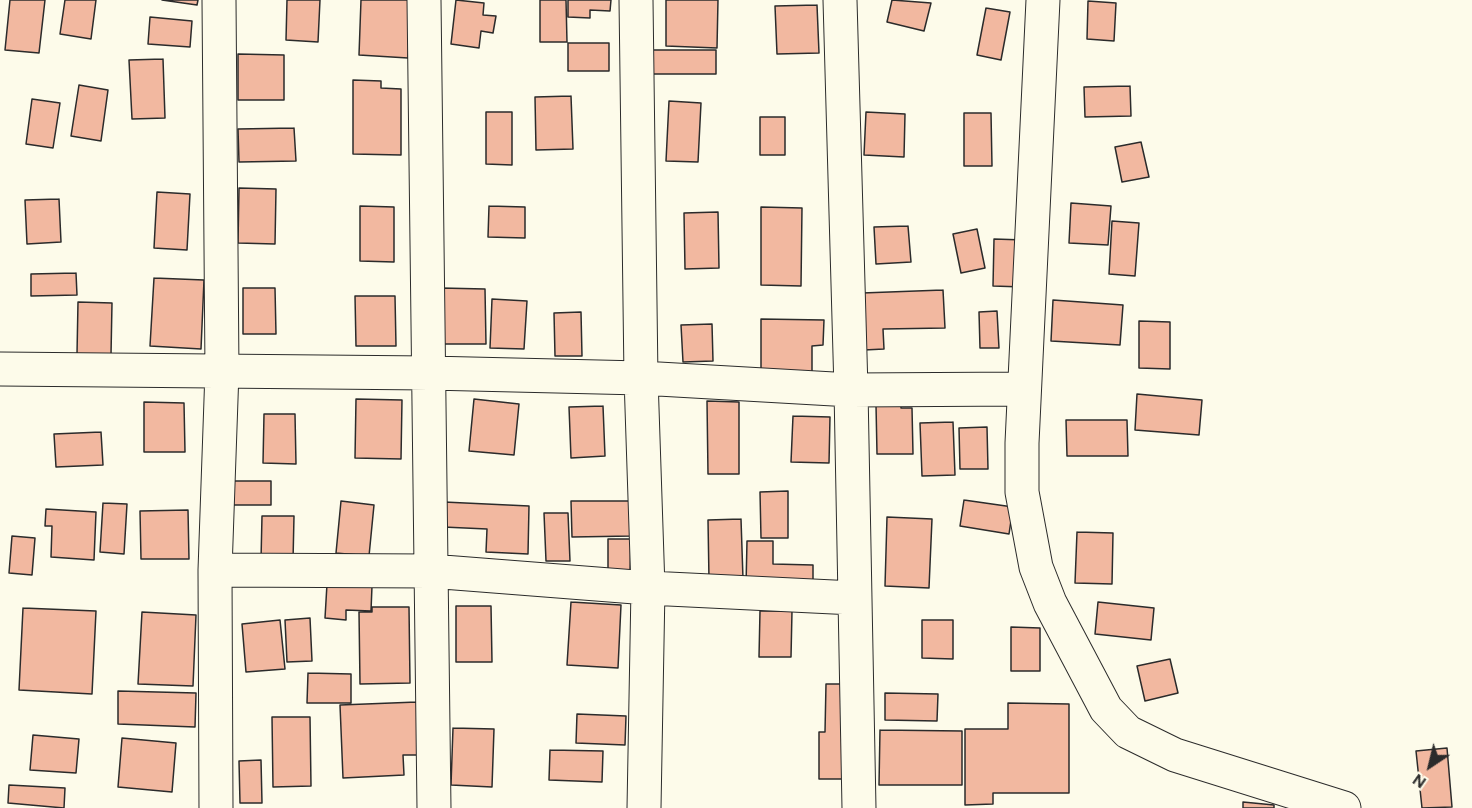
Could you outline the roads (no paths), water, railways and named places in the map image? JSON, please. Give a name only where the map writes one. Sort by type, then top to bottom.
[{"type":"street","points":[[216,808],[216,570],[222,372],[219,0]]},
{"type":"street","points":[[424,0],[434,808]]},
{"type":"street","points":[[636,0],[641,378],[648,588],[644,808]]},
{"type":"street","points":[[840,0],[851,390],[859,808]]},
{"type":"street","points":[[1043,0],[1024,389],[1022,492],[1036,567],[1050,603],[1106,709],[1128,732],[1175,755],[1344,808]]},
{"type":"street","points":[[0,369],[429,373],[641,378],[851,390],[1024,389]]},
{"type":"street","points":[[216,570],[430,571],[648,588],[855,598]]}]
